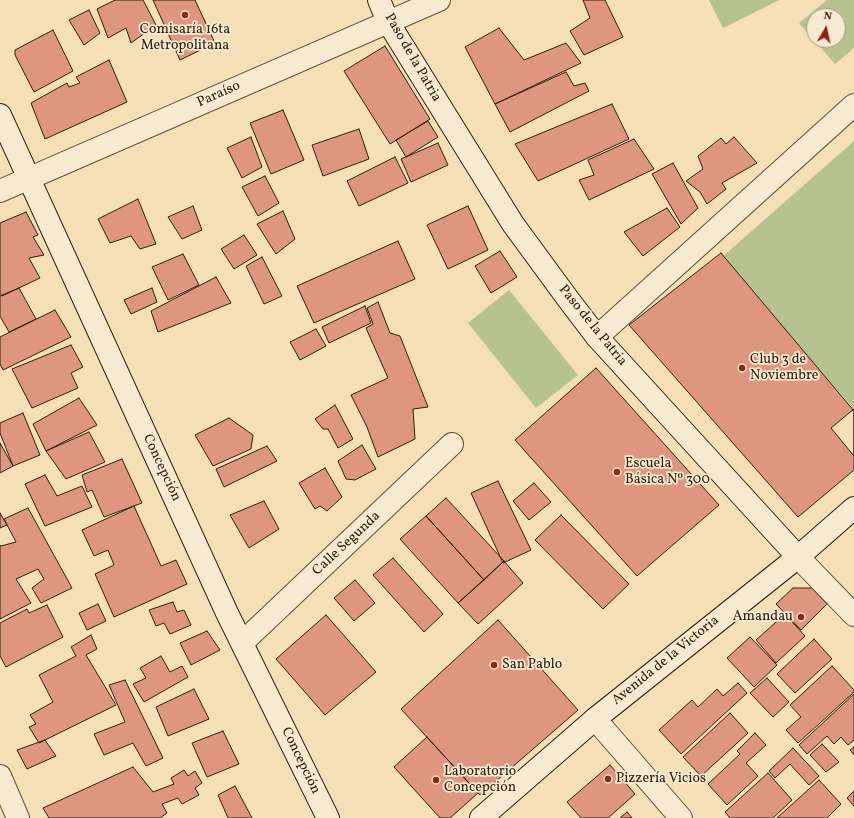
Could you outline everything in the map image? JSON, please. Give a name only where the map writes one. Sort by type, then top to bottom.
[{"type":"street","name":"Paso de la Patria","points":[[379,0],[388,22],[513,224],[597,337],[798,557],[854,615]]},
{"type":"street","name":"Paraíso","points":[[0,191],[439,0]]},
{"type":"street","points":[[597,337],[854,105]]},
{"type":"street","name":"Concepción","points":[[0,115],[242,643],[328,818]]},
{"type":"street","name":"Calle Segunda","points":[[242,643],[452,444]]},
{"type":"street","name":"Avenida de la Victoria","points":[[481,818],[594,719],[798,557],[854,508]]},
{"type":"street","points":[[594,719],[681,818]]},
{"type":"street","points":[[0,776],[18,818]]},
{"type":"green space","points":[[709,0],[779,0],[723,28]]},
{"type":"green space","points":[[827,0],[854,0],[854,48],[835,64],[821,48],[846,48],[846,8],[817,8]]},
{"type":"green space","points":[[806,17],[806,31],[799,23]]},
{"type":"green space","points":[[854,141],[854,409],[721,258]]},
{"type":"green space","points":[[509,290],[578,375],[536,408],[468,323]]},
{"type":"building","points":[[115,0],[143,0],[156,25],[131,43],[126,28],[108,38],[97,9]]},
{"type":"building","points":[[153,0],[195,0],[215,43],[180,60]]},
{"type":"building","points":[[583,0],[605,0],[623,37],[584,55],[570,31],[590,18]]},
{"type":"building","points":[[89,10],[100,33],[84,45],[69,20]]},
{"type":"building","points":[[499,28],[524,60],[566,43],[581,63],[495,104],[465,47]]},
{"type":"building","points":[[53,30],[73,71],[34,92],[15,55],[15,50]]},
{"type":"building","points":[[385,46],[430,119],[390,144],[344,71]]},
{"type":"building","points":[[109,60],[127,102],[45,139],[31,103],[67,83],[69,87],[80,83],[76,77]]},
{"type":"building","points":[[566,72],[574,86],[585,83],[589,91],[510,132],[495,104]]},
{"type":"building","points":[[612,104],[629,139],[538,181],[515,144]]},
{"type":"building","points":[[283,110],[304,160],[271,174],[250,123]]},
{"type":"building","points":[[428,121],[438,137],[406,157],[396,140]]},
{"type":"building","points":[[359,129],[369,159],[323,176],[312,145]]},
{"type":"building","points":[[251,137],[262,167],[242,178],[227,148]]},
{"type":"building","points":[[734,137],[757,163],[722,183],[726,189],[707,204],[700,192],[686,181],[703,169],[698,156],[721,138],[726,144]]},
{"type":"building","points":[[634,139],[654,169],[589,200],[579,180],[594,175],[588,160]]},
{"type":"building","points":[[438,143],[448,165],[411,182],[401,159]]},
{"type":"building","points":[[395,157],[408,183],[359,206],[347,181]]},
{"type":"building","points":[[673,163],[698,208],[681,224],[652,174]]},
{"type":"building","points":[[265,176],[279,203],[258,216],[242,187]]},
{"type":"building","points":[[138,199],[156,244],[140,249],[131,236],[110,243],[98,219]]},
{"type":"building","points":[[193,206],[202,230],[182,239],[168,217]]},
{"type":"building","points":[[468,206],[488,250],[448,269],[427,225]]},
{"type":"building","points":[[667,208],[680,227],[643,256],[624,232]]},
{"type":"building","points":[[283,211],[295,239],[276,254],[257,224]]},
{"type":"building","points":[[26,212],[38,235],[33,237],[44,255],[29,258],[40,278],[2,296],[0,293],[0,223]]},
{"type":"building","points":[[244,235],[257,255],[234,269],[221,249]]},
{"type":"building","points":[[398,241],[415,279],[314,323],[297,286]]},
{"type":"building","points":[[500,251],[517,277],[491,293],[475,266]]},
{"type":"building","name":"Club 3 de Noviembre","points":[[721,253],[854,411],[854,470],[798,517],[629,325]]},
{"type":"building","points":[[183,254],[199,285],[168,300],[152,267]]},
{"type":"building","points":[[262,257],[282,296],[264,304],[246,266]]},
{"type":"building","points":[[216,277],[231,303],[158,332],[151,311]]},
{"type":"building","points":[[19,288],[36,319],[9,332],[0,316],[0,296]]},
{"type":"building","points":[[152,288],[157,302],[131,314],[124,300]]},
{"type":"building","points":[[378,302],[390,333],[400,336],[428,407],[413,409],[415,439],[378,457],[367,427],[351,395],[388,378],[366,328],[373,324],[367,308]]},
{"type":"building","points":[[365,306],[371,323],[329,343],[322,327]]},
{"type":"building","points":[[55,310],[71,337],[3,370],[0,364],[0,337]]},
{"type":"building","points":[[316,329],[326,346],[300,360],[290,342]]},
{"type":"building","points":[[71,345],[83,367],[71,373],[78,388],[32,408],[12,369]]},
{"type":"building","name":"Escuela Básica Nº 300","points":[[596,368],[719,505],[637,576],[515,440]]},
{"type":"building","points":[[79,398],[97,425],[46,451],[33,424]]},
{"type":"building","points":[[335,405],[353,439],[338,448],[328,429],[323,429],[315,419]]},
{"type":"building","points":[[854,409],[854,456],[831,428]]},
{"type":"building","points":[[23,413],[40,455],[13,466],[0,433],[0,423]]},
{"type":"building","points":[[229,418],[253,435],[251,449],[213,466],[195,435]]},
{"type":"building","points":[[89,432],[105,462],[66,479],[46,451]]},
{"type":"building","points":[[0,443],[13,466],[0,473]]},
{"type":"building","points":[[362,445],[376,469],[355,480],[346,479],[338,461]]},
{"type":"building","points":[[267,446],[277,461],[224,487],[216,469]]},
{"type":"building","points":[[122,459],[142,503],[104,517],[92,490],[87,492],[82,475]]},
{"type":"building","points":[[325,468],[342,497],[327,511],[320,506],[315,509],[299,483]]},
{"type":"building","points":[[45,475],[57,496],[82,486],[92,507],[45,526],[25,484]]},
{"type":"building","points":[[498,481],[531,550],[503,563],[471,493]]},
{"type":"building","points":[[534,483],[551,502],[529,520],[513,501]]},
{"type":"building","points":[[446,498],[504,561],[484,580],[426,516]]},
{"type":"building","points":[[264,501],[279,529],[249,548],[230,515]]},
{"type":"building","points":[[134,506],[161,566],[176,560],[187,584],[114,617],[95,574],[114,565],[108,550],[94,556],[82,530]]},
{"type":"building","points":[[28,508],[72,588],[41,603],[32,588],[44,579],[38,569],[16,579],[31,603],[0,619],[0,545],[16,542],[4,519]]},
{"type":"building","points":[[0,513],[7,525],[0,528]]},
{"type":"building","points":[[561,515],[629,584],[603,609],[535,540]]},
{"type":"building","points":[[426,516],[484,580],[458,603],[400,539]]},
{"type":"building","points":[[393,558],[443,614],[424,632],[373,575]]},
{"type":"building","points":[[504,561],[523,583],[478,624],[458,603]]},
{"type":"building","points":[[355,580],[375,603],[354,621],[334,598]]},
{"type":"building","name":"Amandau","points":[[793,588],[812,588],[827,604],[801,630],[776,604]]},
{"type":"building","points":[[173,602],[177,612],[184,610],[191,625],[170,634],[164,623],[156,626],[149,610]]},
{"type":"building","points":[[98,604],[106,621],[87,630],[79,613]]},
{"type":"building","points":[[47,605],[63,637],[6,667],[0,656],[0,623],[27,609],[29,613]]},
{"type":"building","points":[[785,614],[805,636],[776,663],[756,640]]},
{"type":"building","points":[[326,615],[376,672],[325,715],[276,659]]},
{"type":"building","name":"San Pablo","points":[[498,620],[578,710],[480,795],[401,709]]},
{"type":"building","points":[[207,631],[220,650],[191,665],[180,643]]},
{"type":"building","points":[[91,635],[97,649],[86,655],[116,705],[39,743],[29,727],[36,724],[30,715],[53,702],[39,675],[76,656],[71,647]]},
{"type":"building","points":[[750,637],[777,665],[754,687],[727,658]]},
{"type":"building","points":[[814,639],[832,659],[795,693],[777,674]]},
{"type":"building","points":[[161,656],[170,672],[182,666],[188,677],[144,702],[133,684],[146,678],[140,668]]},
{"type":"building","points":[[832,666],[854,690],[854,692],[798,743],[786,730],[801,717],[790,705]]},
{"type":"building","points":[[767,678],[789,702],[773,717],[750,693]]},
{"type":"building","points":[[125,680],[163,758],[146,766],[133,743],[104,755],[94,734],[125,722],[109,685]]},
{"type":"building","points":[[738,683],[747,693],[681,754],[659,730],[692,700],[698,707],[717,689],[723,696]]},
{"type":"building","points":[[194,689],[209,719],[168,736],[156,707]]},
{"type":"building","points":[[854,694],[854,740],[848,745],[841,737],[834,744],[827,736],[807,754],[799,745]]},
{"type":"building","points":[[730,713],[748,733],[701,776],[683,757]]},
{"type":"building","points":[[223,731],[239,764],[207,777],[192,743]]},
{"type":"building","points":[[755,733],[766,745],[746,763],[758,776],[727,805],[708,784],[740,754],[737,751]]},
{"type":"building","name":"Laboratorio Concepción","points":[[427,737],[478,793],[450,818],[440,818],[394,767]]},
{"type":"building","points":[[45,740],[56,756],[27,769],[17,750]]},
{"type":"building","points":[[822,744],[839,762],[826,772],[810,755]]},
{"type":"building","points":[[854,747],[854,755],[850,750]]},
{"type":"building","points":[[793,748],[819,776],[809,785],[790,764],[775,778],[769,771]]},
{"type":"building","name":"Pizzería Vicios","points":[[610,765],[635,794],[608,818],[581,818],[567,802]]},
{"type":"building","points":[[133,767],[153,792],[174,784],[171,778],[184,770],[188,776],[195,771],[202,783],[195,788],[199,795],[182,804],[178,798],[162,804],[167,813],[160,818],[49,818],[43,808]]},
{"type":"building","points":[[768,773],[792,800],[773,818],[730,818],[725,812]]},
{"type":"building","points":[[819,780],[841,804],[827,818],[777,818]]},
{"type":"building","points":[[235,786],[252,818],[228,818],[218,795]]},
{"type":"building","points":[[854,791],[854,806],[847,798]]},
{"type":"building","points":[[627,812],[632,818],[620,818]]},
{"type":"place","name":"Comisaría 16ta Metropolitana","points":[[185,15]]},
{"type":"place","name":"Club 3 de Noviembre","points":[[742,368]]},
{"type":"place","name":"Escuela Básica Nº 300","points":[[617,472]]},
{"type":"place","name":"Amandau","points":[[801,617]]},
{"type":"place","name":"San Pablo","points":[[494,665]]},
{"type":"place","name":"Pizzería Vicios","points":[[608,779]]},
{"type":"place","name":"Laboratorio Concepción","points":[[436,780]]}]
